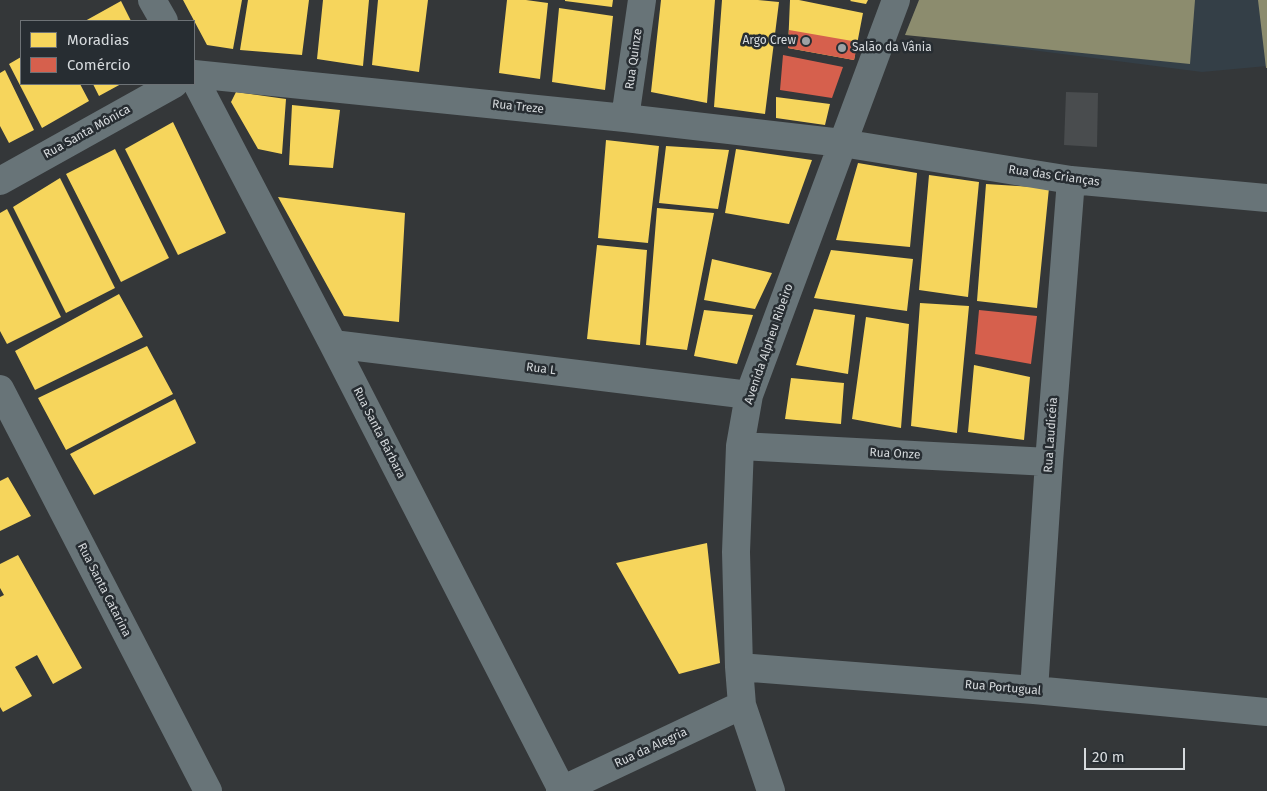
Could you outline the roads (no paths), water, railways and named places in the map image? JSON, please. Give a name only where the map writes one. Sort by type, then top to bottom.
[{"type":"street","points":[[152,0],[163,20]]},
{"type":"street","name":"Rua Quinze","points":[[625,118],[642,0]]},
{"type":"street","name":"Avenida Alpheu Ribeiro","points":[[771,791],[742,705],[739,667],[736,552],[740,446],[749,395],[896,0]]},
{"type":"street","name":"Rua Treze","points":[[195,76],[625,118],[842,143]]},
{"type":"street","name":"Rua Santa Bárbara","points":[[195,78],[561,790]]},
{"type":"street","name":"Rua Santa Mônica","points":[[0,181],[172,85]]},
{"type":"street","name":"Rua das Crianças","points":[[842,143],[1071,180],[1267,198]]},
{"type":"street","name":"Rua Laudicéia","points":[[1034,690],[1049,462],[1071,180]]},
{"type":"street","name":"Rua L","points":[[333,344],[749,395]]},
{"type":"street","name":"Rua Santa Catarina","points":[[0,389],[208,791]]},
{"type":"street","name":"Rua Onze","points":[[740,446],[1049,462]]},
{"type":"street","name":"Rua Portugual","points":[[739,667],[1034,690],[1267,712]]},
{"type":"street","name":"Rua da Alegria","points":[[561,790],[742,705]]},
{"type":"place","name":"Argo Crew","points":[[806,41]]},
{"type":"place","name":"Salão da Vânia","points":[[842,48]]}]
